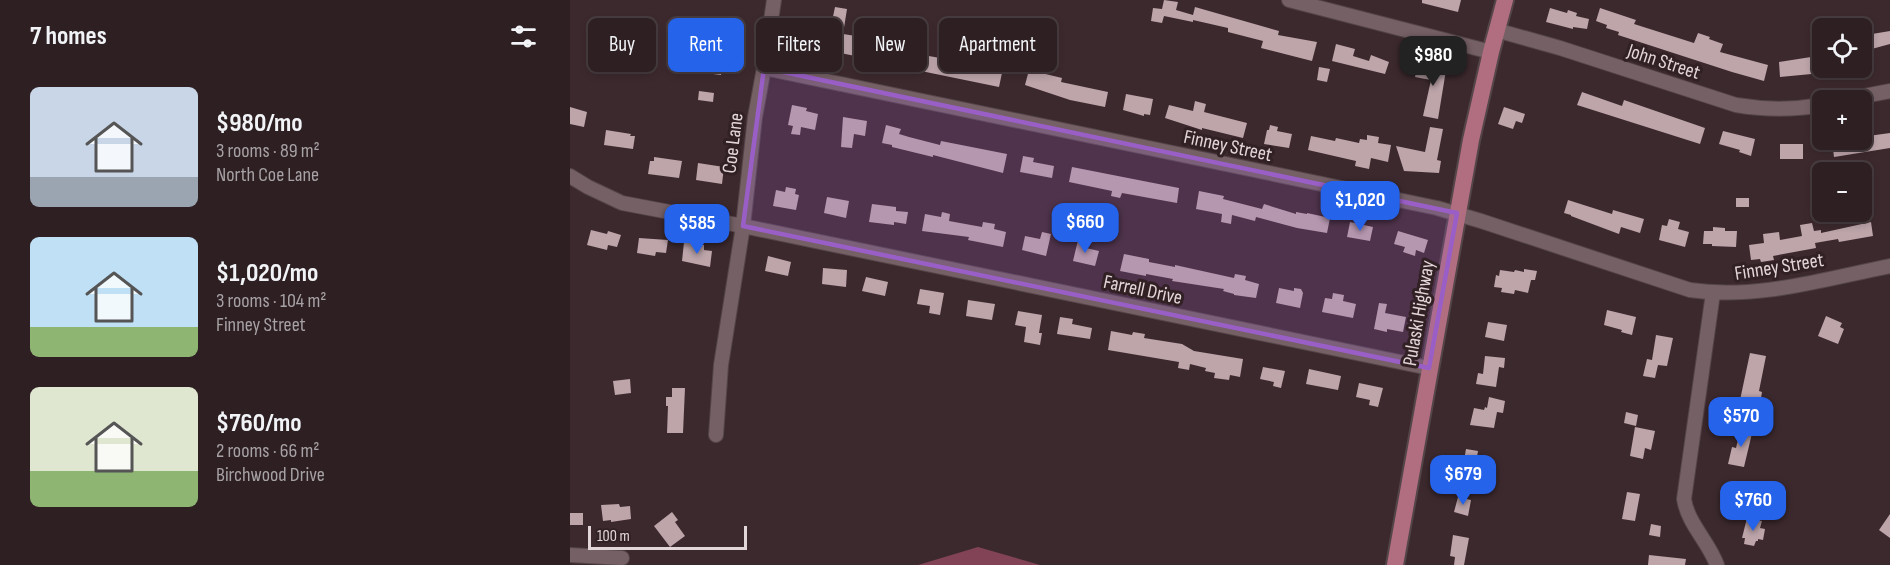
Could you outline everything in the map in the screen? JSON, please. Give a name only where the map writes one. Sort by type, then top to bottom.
[{"type":"main road","name":"Pulaski Highway","points":[[1395,565],[1457,213],[1491,52],[1505,0]]},
{"type":"street","name":"Coe Lane","points":[[772,18],[774,0]]},
{"type":"street","points":[[1289,0],[1491,52]]},
{"type":"street","name":"John Street","points":[[1496,30],[1560,48],[1736,105],[1782,110],[1812,106]]},
{"type":"street","name":"Coe Lane","points":[[716,435],[721,365],[742,226],[754,117],[764,72]]},
{"type":"street","name":"Finney Street","points":[[784,72],[1457,213],[1690,290],[1713,293],[1762,292],[1890,266]]},
{"type":"street","points":[[1872,94],[1890,91]]},
{"type":"street","name":"Farrell Drive","points":[[570,176],[622,203],[1429,368]]},
{"type":"street","points":[[1713,293],[1684,499],[1689,518],[1714,556],[1717,565]]},
{"type":"street","points":[[570,555],[622,558]]},
{"type":"highlighted area","points":[[764,68],[1457,213],[1429,368],[743,226]]},
{"type":"shaded area","points":[[978,547],[1040,565],[918,565]]},
{"type":"building","points":[[1164,0],[1178,2],[1176,10],[1193,15],[1195,7],[1279,31],[1278,35],[1317,42],[1312,61],[1261,48],[1263,41],[1228,32],[1228,28],[1164,16],[1162,23],[1151,21],[1153,8],[1162,9]]},
{"type":"building","points":[[1422,0],[1461,0],[1458,12],[1422,3]]},
{"type":"building","points":[[835,7],[847,9],[843,34],[854,36],[854,56],[842,53],[842,18],[833,18]]},
{"type":"building","points":[[1550,8],[1567,13],[1568,10],[1577,13],[1576,16],[1589,19],[1587,29],[1573,27],[1573,29],[1546,22]]},
{"type":"building","points":[[1600,8],[1636,20],[1634,24],[1694,43],[1698,33],[1710,37],[1709,39],[1723,44],[1720,52],[1768,65],[1764,81],[1618,35],[1619,32],[1606,28],[1607,25],[1596,21]]},
{"type":"building","points":[[1890,31],[1890,44],[1872,49],[1872,34]]},
{"type":"building","points":[[1336,44],[1355,49],[1353,56],[1369,61],[1371,55],[1389,62],[1385,74],[1332,61]]},
{"type":"building","points":[[927,56],[939,58],[939,72],[1002,73],[999,87],[926,72]]},
{"type":"building","points":[[1811,57],[1812,74],[1780,77],[1779,62]]},
{"type":"building","points":[[1431,61],[1447,64],[1438,119],[1423,116],[1431,80],[1415,77],[1418,65],[1430,67]]},
{"type":"building","points":[[1319,67],[1330,69],[1327,82],[1317,80]]},
{"type":"building","points":[[705,72],[721,72],[721,75]]},
{"type":"building","points":[[1028,72],[1037,72],[1062,78],[1061,82],[1108,92],[1105,107],[1070,100],[1025,85]]},
{"type":"building","points":[[699,91],[714,93],[713,102],[698,100]]},
{"type":"building","points":[[1582,92],[1622,106],[1624,100],[1705,128],[1700,144],[1577,105]]},
{"type":"building","points":[[1126,94],[1153,99],[1150,115],[1144,114],[1144,116],[1123,110]]},
{"type":"building","points":[[1195,101],[1206,104],[1204,112],[1247,123],[1243,138],[1202,128],[1202,130],[1165,118],[1169,105],[1193,111]]},
{"type":"building","points":[[792,105],[807,108],[806,111],[818,114],[815,130],[801,127],[800,135],[791,134],[793,126],[788,125]]},
{"type":"building","points":[[570,107],[587,112],[584,127],[570,124]]},
{"type":"building","points":[[1504,107],[1525,114],[1522,123],[1516,121],[1513,129],[1498,124]]},
{"type":"building","points":[[843,117],[867,121],[865,136],[854,134],[852,148],[841,147]]},
{"type":"building","points":[[886,125],[901,129],[899,134],[940,145],[941,141],[1007,154],[1003,173],[882,143]]},
{"type":"building","points":[[1270,125],[1278,127],[1277,131],[1292,134],[1289,148],[1264,144]]},
{"type":"building","points":[[1430,127],[1443,129],[1437,160],[1441,161],[1439,173],[1404,171],[1396,146],[1425,152]]},
{"type":"building","points":[[606,130],[635,136],[633,149],[604,145]]},
{"type":"building","points":[[1723,131],[1755,139],[1751,156],[1719,144]]},
{"type":"building","points":[[1890,133],[1890,148],[1834,157],[1833,150],[1872,150],[1872,135]]},
{"type":"building","points":[[1367,135],[1379,137],[1378,143],[1391,145],[1388,162],[1371,158],[1369,169],[1355,166],[1356,161],[1308,150],[1311,136],[1359,143],[1360,139],[1367,140]]},
{"type":"building","points":[[1780,144],[1803,144],[1803,159],[1780,159]]},
{"type":"building","points":[[1023,156],[1034,158],[1033,162],[1054,166],[1052,178],[1020,172]]},
{"type":"building","points":[[654,157],[682,161],[679,178],[648,174],[650,161],[654,161]]},
{"type":"building","points":[[698,163],[724,167],[722,184],[696,180]]},
{"type":"building","points":[[1072,167],[1179,188],[1177,203],[1122,193],[1120,198],[1111,196],[1112,191],[1069,182]]},
{"type":"building","points":[[786,187],[796,189],[795,194],[799,195],[796,210],[773,206],[776,190],[785,192]]},
{"type":"building","points":[[1199,191],[1224,196],[1223,199],[1262,209],[1264,204],[1296,214],[1296,212],[1307,213],[1330,218],[1327,233],[1256,217],[1255,221],[1232,215],[1231,224],[1221,222],[1222,214],[1196,209]]},
{"type":"building","points":[[827,197],[849,201],[846,218],[824,213]]},
{"type":"building","points":[[1736,198],[1749,198],[1749,207],[1736,207]]},
{"type":"building","points":[[1568,200],[1612,214],[1613,210],[1644,219],[1640,233],[1621,227],[1619,234],[1564,213]]},
{"type":"building","points":[[872,204],[896,207],[896,211],[908,212],[906,224],[869,222]]},
{"type":"building","points":[[942,212],[950,214],[949,221],[982,227],[983,222],[995,224],[994,229],[1006,232],[1003,247],[968,240],[969,237],[922,231],[925,214],[941,217]]},
{"type":"building","points":[[1669,219],[1680,222],[1678,229],[1689,232],[1685,247],[1659,240],[1662,225],[1667,226]]},
{"type":"building","points":[[1350,222],[1373,227],[1370,241],[1347,237]]},
{"type":"building","points":[[1871,222],[1873,236],[1839,242],[1838,239],[1815,243],[1816,248],[1773,256],[1774,260],[1761,262],[1760,259],[1751,260],[1749,245],[1764,243],[1763,234],[1779,232],[1780,240],[1802,236],[1800,225],[1812,223],[1814,231],[1821,230],[1821,233]]},
{"type":"building","points":[[1713,227],[1725,228],[1725,231],[1737,231],[1736,247],[1703,244],[1704,231],[1713,231]]},
{"type":"building","points":[[591,230],[607,234],[608,231],[621,235],[617,247],[608,245],[607,250],[587,245]]},
{"type":"building","points":[[1398,231],[1428,240],[1424,253],[1416,250],[1415,256],[1403,252],[1405,247],[1394,244]]},
{"type":"building","points":[[1042,232],[1051,234],[1046,256],[1022,250],[1025,236],[1040,239]]},
{"type":"building","points":[[639,238],[668,240],[666,253],[656,252],[655,256],[637,253]]},
{"type":"building","points":[[1078,240],[1088,243],[1086,248],[1099,251],[1095,266],[1073,261]]},
{"type":"building","points":[[684,242],[704,245],[704,250],[712,251],[710,267],[682,261]]},
{"type":"building","points":[[1124,254],[1149,259],[1149,262],[1175,267],[1175,265],[1234,278],[1235,274],[1246,276],[1245,280],[1259,284],[1256,298],[1234,295],[1223,291],[1224,289],[1120,271]]},
{"type":"building","points":[[768,256],[791,262],[788,276],[765,271]]},
{"type":"building","points":[[823,268],[847,270],[846,287],[822,284]]},
{"type":"building","points":[[1524,269],[1537,271],[1535,280],[1531,280],[1528,293],[1515,290],[1514,294],[1501,292],[1502,288],[1494,287],[1496,275],[1499,276],[1500,270],[1524,272]]},
{"type":"building","points":[[866,277],[888,282],[885,296],[862,291]]},
{"type":"building","points":[[1279,288],[1294,291],[1294,288],[1301,289],[1303,293],[1300,308],[1276,303]]},
{"type":"building","points":[[920,289],[944,293],[940,315],[929,313],[930,306],[917,304]]},
{"type":"building","points":[[1333,293],[1344,295],[1343,301],[1356,304],[1353,318],[1322,312],[1325,298],[1332,299]]},
{"type":"building","points":[[968,300],[995,304],[992,320],[966,316]]},
{"type":"building","points":[[1379,303],[1387,304],[1385,313],[1406,317],[1403,332],[1374,329]]},
{"type":"building","points":[[1607,310],[1636,317],[1632,335],[1604,325]]},
{"type":"building","points":[[1018,311],[1042,315],[1040,345],[1024,342],[1026,327],[1015,325]]},
{"type":"building","points":[[1826,316],[1842,323],[1840,327],[1844,329],[1838,344],[1818,336]]},
{"type":"building","points":[[1060,317],[1073,319],[1072,324],[1092,328],[1090,339],[1057,334]]},
{"type":"building","points":[[1488,322],[1507,325],[1504,341],[1485,337]]},
{"type":"building","points":[[1111,331],[1132,335],[1133,332],[1145,334],[1144,338],[1182,344],[1194,351],[1243,359],[1240,377],[1230,375],[1229,380],[1214,378],[1215,373],[1205,371],[1206,368],[1190,364],[1189,370],[1178,368],[1179,362],[1108,350]]},
{"type":"building","points":[[1656,335],[1673,338],[1667,366],[1658,365],[1655,378],[1643,376],[1647,359],[1652,360]]},
{"type":"building","points":[[1750,353],[1766,356],[1759,391],[1762,392],[1760,404],[1740,400]]},
{"type":"building","points":[[1485,356],[1505,358],[1504,368],[1499,367],[1496,387],[1476,384],[1478,373],[1483,374]]},
{"type":"building","points":[[1263,367],[1285,371],[1281,388],[1273,386],[1274,382],[1260,379]]},
{"type":"building","points":[[1309,369],[1341,376],[1338,390],[1306,384]]},
{"type":"building","points":[[630,379],[631,393],[615,395],[613,381]]},
{"type":"building","points":[[1359,383],[1383,388],[1378,407],[1369,405],[1370,400],[1356,397]]},
{"type":"building","points":[[672,388],[685,388],[683,433],[667,433],[666,397],[672,397]]},
{"type":"building","points":[[1489,397],[1505,401],[1503,413],[1497,412],[1494,428],[1470,425],[1474,408],[1484,410],[1485,407],[1487,408]]},
{"type":"building","points":[[1626,412],[1638,415],[1636,426],[1624,423]]},
{"type":"building","points":[[1635,427],[1655,431],[1651,450],[1645,448],[1643,459],[1630,456]]},
{"type":"building","points":[[1741,427],[1753,429],[1744,467],[1728,464],[1732,447],[1736,448]]},
{"type":"building","points":[[1466,449],[1478,451],[1475,468],[1463,466]]},
{"type":"building","points":[[1627,492],[1640,494],[1635,521],[1622,519]]},
{"type":"building","points":[[1458,497],[1471,500],[1468,516],[1454,512]]},
{"type":"building","points":[[619,504],[620,507],[630,506],[631,519],[603,521],[601,505]]},
{"type":"building","points":[[672,512],[678,520],[675,522],[685,536],[670,547],[654,526]]},
{"type":"building","points":[[570,513],[583,513],[583,525],[570,525]]},
{"type":"building","points":[[1890,514],[1890,538],[1879,530]]},
{"type":"building","points":[[1747,518],[1762,521],[1760,528],[1765,529],[1763,540],[1758,539],[1754,546],[1744,544],[1745,538],[1742,538]]},
{"type":"building","points":[[1651,524],[1661,526],[1660,537],[1649,535]]},
{"type":"building","points":[[1453,535],[1469,538],[1464,565],[1454,565],[1455,557],[1450,556]]},
{"type":"building","points":[[1649,555],[1686,559],[1685,565],[1648,565]]}]
